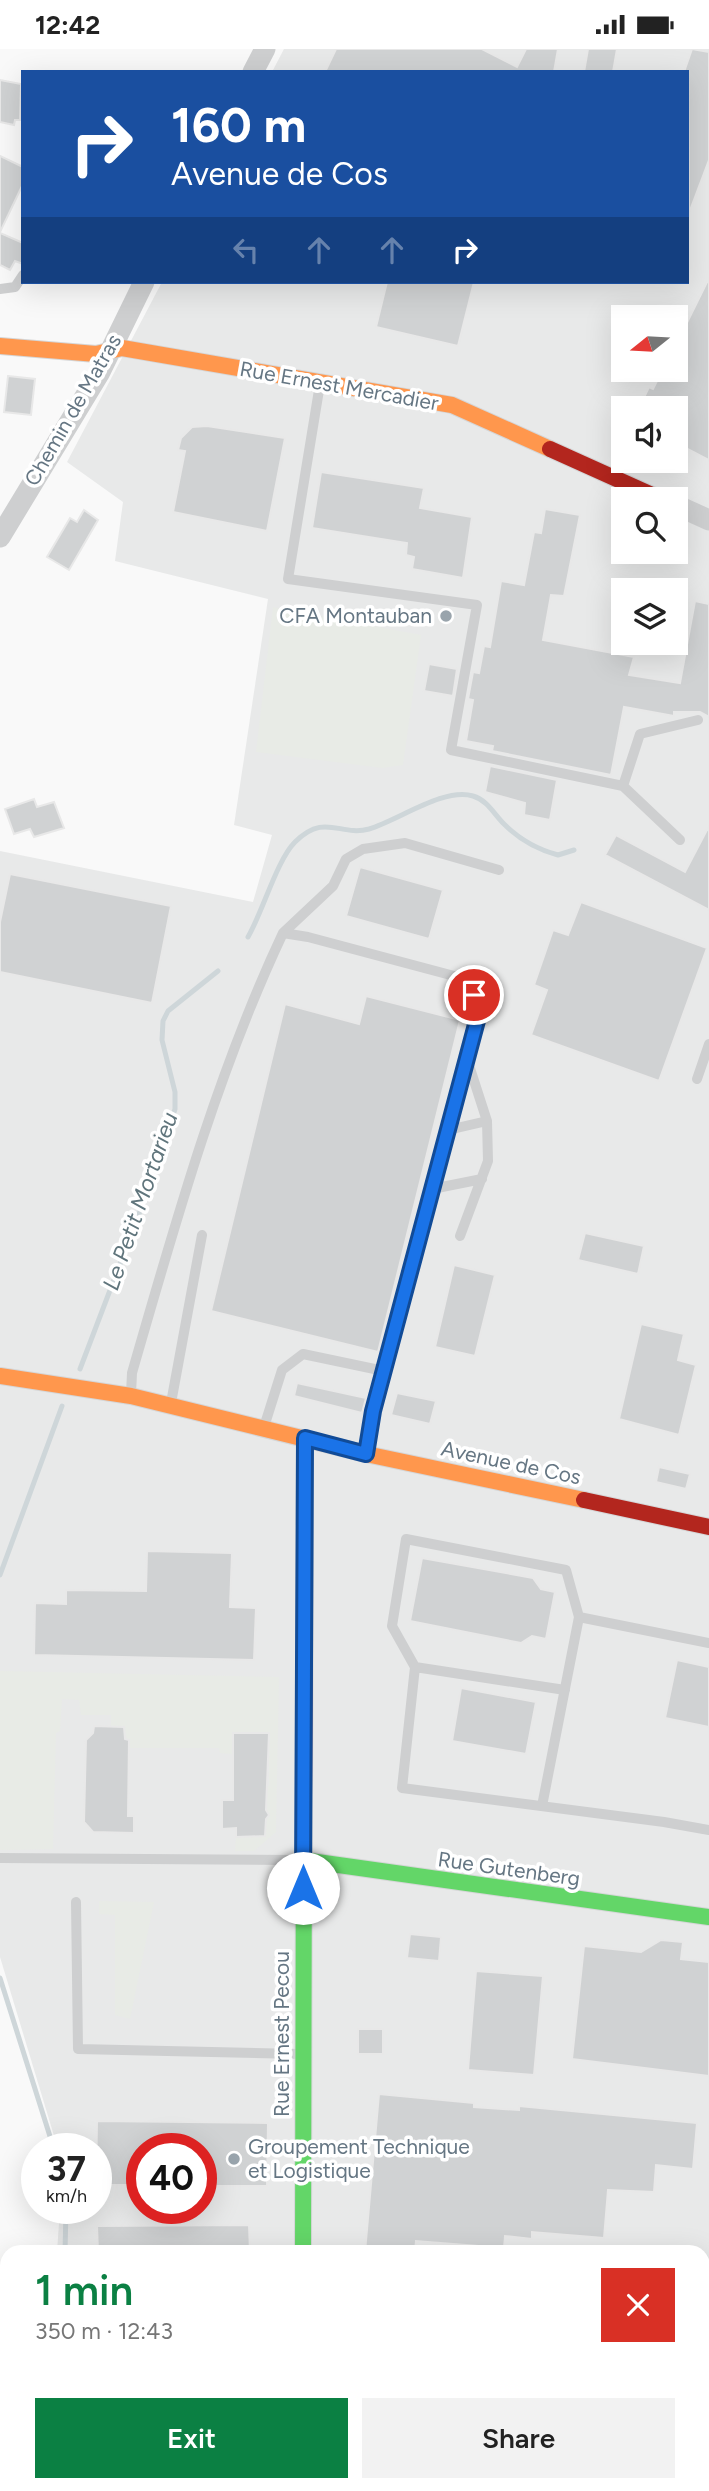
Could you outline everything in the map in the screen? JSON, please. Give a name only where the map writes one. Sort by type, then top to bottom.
[{"type":"street","points":[[254,70],[265,49]]},
{"type":"street","name":"Chemin de Matras","points":[[0,537],[100,372],[143,284]]},
{"type":"street","name":"Rue Ernest Mercadier","points":[[0,347],[96,353],[122,348],[452,405],[634,487]]},
{"type":"street","points":[[688,510],[709,520]]},
{"type":"street","name":"Avenue de Cos","points":[[0,1376],[131,1396],[366,1454],[709,1527]]},
{"type":"street","name":"Rue Ernest Pecou","points":[[303,2245],[305,1438]]},
{"type":"street","name":"Rue Gutenberg","points":[[303,1860],[365,1871],[709,1917]]},
{"type":"lane","points":[[0,289],[15,287],[21,278]]},
{"type":"lane","points":[[320,384],[288,579],[477,605],[450,750],[623,786],[680,840]]},
{"type":"lane","points":[[623,786],[640,734],[698,720]]},
{"type":"lane","points":[[131,1396],[132,1373],[191,1170],[264,974],[283,933],[333,886],[346,859],[363,849],[405,843],[499,870]]},
{"type":"lane","points":[[283,933],[458,977],[474,995],[478,1017],[373,1411],[366,1454]]},
{"type":"lane","points":[[697,1079],[709,1044]]},
{"type":"lane","points":[[460,1236],[488,1161],[487,1121],[467,1059]]},
{"type":"lane","points":[[448,1130],[487,1121]]},
{"type":"lane","points":[[432,1189],[482,1179]]},
{"type":"lane","points":[[171,1405],[202,1235]]},
{"type":"lane","points":[[264,1427],[282,1370],[303,1354],[384,1371]]},
{"type":"lane","points":[[542,1806],[579,1617],[566,1570],[406,1539],[392,1626],[415,1667],[401,1787],[709,1831]]},
{"type":"lane","points":[[579,1617],[709,1643]]},
{"type":"lane","points":[[415,1667],[565,1689]]},
{"type":"lane","points":[[0,1858],[303,1860]]},
{"type":"lane","points":[[76,1902],[78,2049],[303,2054]]},
{"type":"shaded area","points":[[284,49],[709,49],[709,2245],[57,2245],[59,2224],[112,2224],[112,2133],[53,2133],[0,1957],[0,851],[253,902],[272,835],[234,825],[268,599],[115,561],[123,502],[67,462],[161,284],[689,284],[689,70],[273,70]]},
{"type":"shaded area","points":[[273,607],[421,635],[403,765],[382,768],[256,752]]},
{"type":"shaded area","points":[[0,1671],[279,1677],[276,1832],[254,1851],[235,1851],[236,1837],[265,1836],[265,1820],[269,1815],[243,1786],[269,1786],[269,1733],[233,1733],[233,1754],[220,1753],[219,1748],[129,1748],[124,1727],[111,1727],[111,1715],[81,1715],[79,1700],[62,1699],[60,1731],[56,1733],[53,1849],[0,1850]]},
{"type":"shaded area","points":[[99,1901],[154,1902],[130,2019],[115,2015],[115,1915],[99,1914]]},
{"type":"building","points":[[336,49],[482,49],[517,67],[526,49],[558,49],[554,70],[326,70]]},
{"type":"building","points":[[588,49],[617,49],[613,70],[584,70]]},
{"type":"building","points":[[692,49],[709,52],[709,160],[689,213],[689,70],[685,70]]},
{"type":"building","points":[[0,80],[21,84],[20,120],[15,120],[14,125],[0,122]]},
{"type":"building","points":[[0,156],[21,166],[21,188],[0,232]]},
{"type":"building","points":[[0,233],[21,242],[21,263],[15,261],[10,270],[0,265]]},
{"type":"building","points":[[709,278],[709,460],[688,449],[688,396],[645,396],[649,387],[653,389],[656,382],[688,382],[688,321]]},
{"type":"building","points":[[387,284],[474,284],[458,346],[376,327]]},
{"type":"building","points":[[8,376],[35,379],[31,415],[4,412]]},
{"type":"building","points":[[207,426],[285,438],[267,531],[173,512],[185,451],[178,450],[181,438],[192,427]]},
{"type":"building","points":[[321,472],[424,488],[420,508],[472,517],[463,578],[412,569],[414,557],[406,555],[407,543],[312,528]]},
{"type":"building","points":[[545,509],[580,515],[564,596],[551,595],[543,640],[611,653],[611,655],[634,657],[629,675],[680,683],[685,655],[688,655],[695,601],[709,604],[709,717],[700,712],[674,712],[674,716],[624,707],[611,775],[492,751],[493,746],[466,741],[473,700],[468,699],[473,672],[479,673],[484,646],[490,647],[501,581],[524,585],[534,532],[541,533]]},
{"type":"building","points":[[84,510],[98,520],[69,570],[47,557],[70,518],[77,522]]},
{"type":"building","points":[[429,664],[457,669],[453,696],[424,691]]},
{"type":"building","points":[[490,766],[557,780],[550,820],[524,815],[525,803],[485,792]]},
{"type":"building","points":[[34,799],[37,807],[54,802],[64,828],[34,837],[30,829],[14,834],[5,809]]},
{"type":"building","points":[[709,826],[709,910],[605,855],[616,835],[685,872]]},
{"type":"building","points":[[360,867],[443,890],[429,939],[346,916]]},
{"type":"building","points":[[10,874],[171,906],[152,1003],[0,972],[0,922]]},
{"type":"building","points":[[581,902],[707,948],[659,1081],[531,1035],[547,990],[534,985],[553,930],[568,935]]},
{"type":"building","points":[[366,996],[460,1020],[378,1352],[211,1311],[285,1004],[359,1024]]},
{"type":"building","points":[[585,1233],[644,1246],[638,1274],[578,1260]]},
{"type":"building","points":[[454,1265],[495,1275],[475,1356],[435,1347]]},
{"type":"building","points":[[641,1324],[684,1334],[678,1360],[696,1365],[679,1435],[619,1419]]},
{"type":"building","points":[[297,1383],[366,1398],[362,1413],[294,1396]]},
{"type":"building","points":[[397,1393],[436,1401],[430,1424],[391,1415]]},
{"type":"building","points":[[659,1467],[690,1474],[686,1489],[656,1482]]},
{"type":"building","points":[[147,1551],[232,1553],[230,1607],[256,1608],[254,1660],[34,1655],[35,1603],[66,1604],[66,1590],[146,1591]]},
{"type":"building","points":[[422,1558],[533,1578],[541,1589],[555,1592],[546,1639],[532,1636],[521,1643],[410,1621]]},
{"type":"building","points":[[677,1660],[709,1667],[709,1727],[665,1718]]},
{"type":"building","points":[[461,1688],[536,1702],[526,1754],[452,1741]]},
{"type":"building","points":[[94,1726],[124,1727],[125,1739],[129,1740],[128,1816],[134,1816],[134,1833],[93,1832],[84,1822],[86,1740],[93,1733]]},
{"type":"building","points":[[233,1733],[269,1733],[266,1810],[269,1815],[266,1819],[265,1836],[236,1837],[236,1828],[222,1829],[222,1800],[233,1800]]},
{"type":"building","points":[[410,1934],[441,1937],[439,1961],[407,1958]]},
{"type":"building","points":[[661,1940],[683,1942],[681,1959],[709,1962],[709,2076],[572,2059],[584,1946],[641,1952]]},
{"type":"building","points":[[476,1971],[543,1976],[534,2075],[468,2070]]},
{"type":"building","points":[[358,2029],[383,2029],[383,2054],[358,2054]]},
{"type":"building","points":[[379,2094],[474,2103],[474,2107],[519,2110],[519,2106],[697,2123],[693,2169],[656,2165],[654,2192],[608,2190],[604,2238],[532,2232],[532,2239],[505,2236],[504,2245],[416,2241],[416,2245],[366,2245]]},
{"type":"building","name":"Groupement Technique et Logistique","points":[[97,2121],[268,2123],[267,2186],[217,2186],[217,2133],[126,2133],[126,2185],[112,2185],[112,2133],[97,2133]]},
{"type":"building","points":[[249,2225],[250,2245],[98,2245],[97,2226]]},
{"type":"waterway","name":"Le Petit Mortarieu","points":[[248,937],[288,850],[315,828],[332,827],[359,831],[369,829],[435,800],[461,794],[482,801],[510,830],[535,847],[558,855],[574,850]]},
{"type":"waterway","name":"Le Petit Mortarieu","points":[[80,1369],[155,1172],[175,1109],[175,1092],[162,1040],[163,1021],[168,1011],[218,971]]},
{"type":"waterway","name":"Le Petit Mortarieu","points":[[0,1575],[62,1406]]},
{"type":"waterway","name":"Le Petit Mortarieu","points":[[0,1978],[49,2133]]},
{"type":"waterway","name":"Le Petit Mortarieu","points":[[65,2245],[66,2224]]},
{"type":"traffic: fast","points":[[303,2245],[304,1798]]},
{"type":"traffic: fast","points":[[303,1860],[709,1917]]},
{"type":"traffic: slow","points":[[0,346],[96,354],[122,348],[452,405],[550,449]]},
{"type":"traffic: slow","points":[[0,1376],[131,1396],[366,1454],[584,1500]]},
{"type":"traffic: slow","points":[[305,1438],[305,1572]]},
{"type":"traffic: jam","points":[[550,449],[634,487]]},
{"type":"traffic: jam","points":[[584,1500],[709,1527]]},
{"type":"traffic: jam","points":[[304,1798],[305,1572]]},
{"type":"place","name":"CFA Montauban","points":[[446,616]]},
{"type":"place","name":"Groupement Technique et Logistique","points":[[234,2159]]},
{"type":"route","points":[[303,1888],[305,1438],[366,1454],[373,1411],[478,1017],[474,995]]}]
